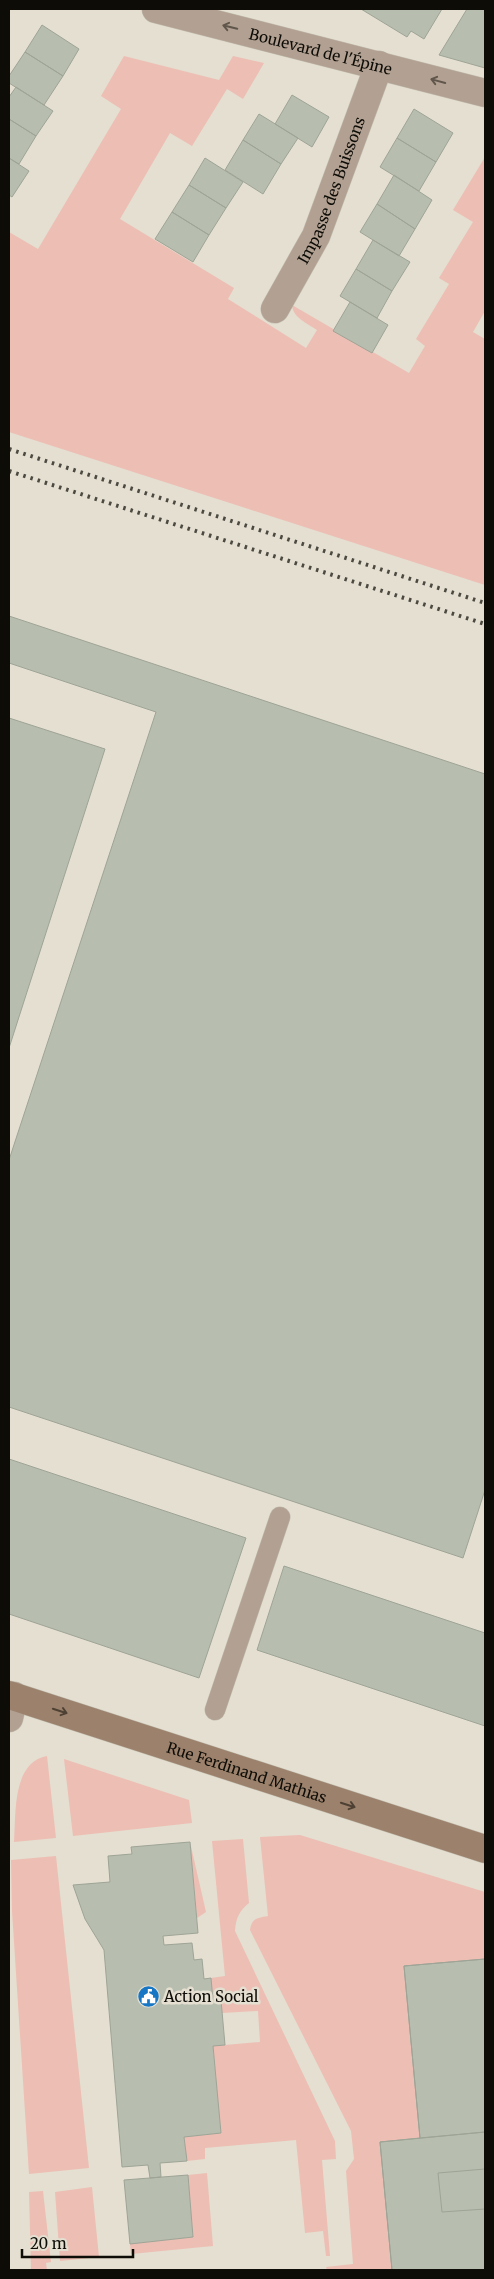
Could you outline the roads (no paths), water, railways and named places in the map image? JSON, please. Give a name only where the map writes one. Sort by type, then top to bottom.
[{"type":"street","name":"Boulevard de l'Épine","points":[[156,9],[485,93]]},
{"type":"street","name":"Impasse des Buissons","points":[[275,309],[316,236],[379,65]]},
{"type":"street","name":"Rue Ferdinand Mathias","points":[[10,1703],[485,1849]]},
{"type":"lane","points":[[215,1710],[280,1517]]},
{"type":"railway","points":[[9,449],[485,603]]},
{"type":"railway","points":[[9,471],[485,624]]},
{"type":"place","name":"Action Social","points":[[148,1996]]}]
